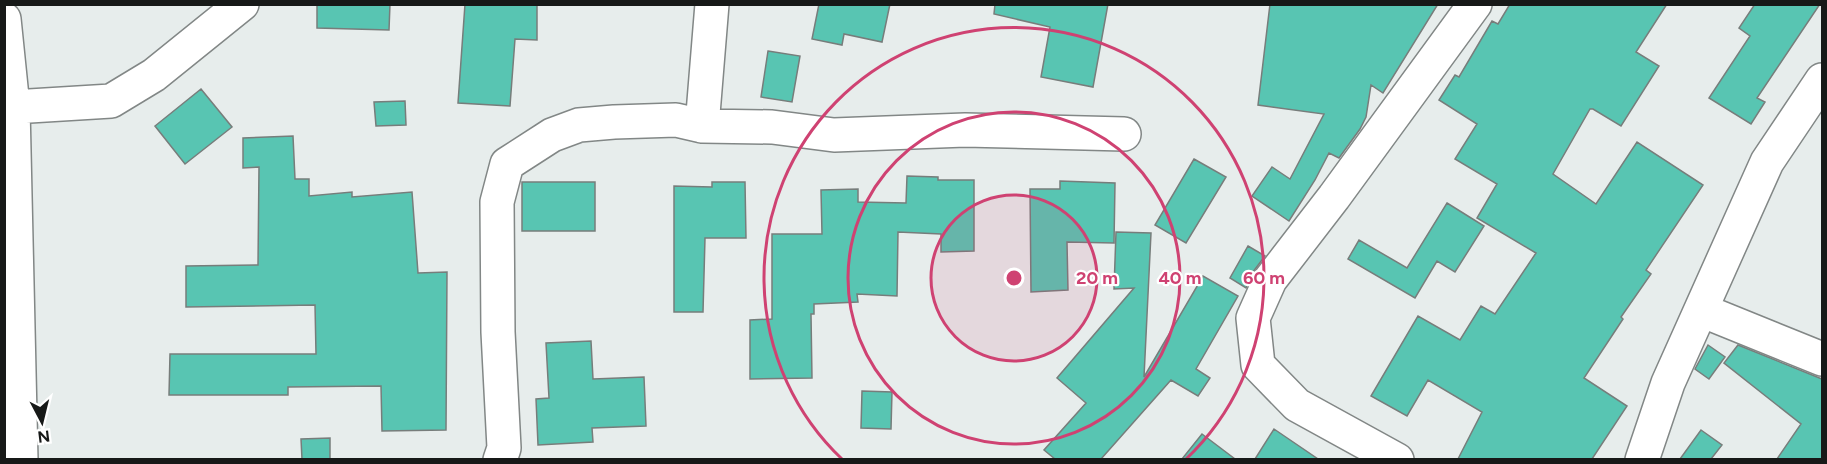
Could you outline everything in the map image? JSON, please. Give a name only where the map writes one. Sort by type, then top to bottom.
[{"type":"street","points":[[13,107],[111,101],[154,75],[242,4]]},
{"type":"street","points":[[702,126],[712,4]]},
{"type":"street","points":[[1397,459],[1297,405],[1258,365],[1252,318],[1270,279],[1334,197],[1475,4]]},
{"type":"street","points":[[4,19],[13,107],[21,459]]},
{"type":"street","points":[[1642,459],[1668,383],[1767,162],[1822,80]]},
{"type":"street","points":[[500,459],[504,448],[498,332],[496,202],[507,164],[552,135],[579,125],[676,120],[702,126],[772,127],[834,135],[965,130],[1124,134]]},
{"type":"street","points":[[1701,310],[1822,359]]},
{"type":"building","points":[[317,4],[390,4],[389,30],[317,28]]},
{"type":"building","points":[[465,4],[537,4],[537,40],[515,39],[510,106],[458,103]]},
{"type":"building","points":[[819,4],[890,4],[882,42],[844,34],[842,45],[812,39]]},
{"type":"building","points":[[995,4],[1108,4],[1093,87],[1041,77],[1050,27],[994,14]]},
{"type":"building","points":[[1270,4],[1438,4],[1383,93],[1371,85],[1366,117],[1360,129],[1339,158],[1329,153],[1289,221],[1252,196],[1272,167],[1290,179],[1324,114],[1258,105]]},
{"type":"building","points":[[1510,4],[1667,4],[1636,52],[1659,66],[1621,126],[1590,109],[1553,174],[1596,204],[1637,142],[1703,185],[1646,270],[1651,274],[1621,317],[1623,319],[1584,378],[1627,406],[1592,459],[1458,459],[1482,412],[1428,380],[1407,416],[1371,396],[1418,316],[1460,340],[1481,306],[1495,314],[1536,253],[1477,218],[1497,184],[1455,159],[1477,124],[1439,100],[1455,75],[1459,77],[1492,21],[1498,24]]},
{"type":"building","points":[[1755,4],[1820,4],[1757,98],[1765,102],[1751,124],[1709,98],[1750,36],[1739,28]]},
{"type":"building","points":[[768,51],[800,56],[792,102],[761,97]]},
{"type":"building","points":[[201,89],[232,127],[185,164],[155,126]]},
{"type":"building","points":[[405,101],[406,125],[376,126],[374,102]]},
{"type":"building","points":[[293,136],[295,179],[309,179],[309,196],[352,192],[352,197],[412,192],[418,273],[447,272],[446,430],[382,431],[381,386],[288,387],[288,395],[169,395],[170,354],[316,354],[315,305],[186,307],[186,266],[258,265],[259,167],[243,168],[243,138]]},
{"type":"building","points":[[1194,159],[1226,177],[1186,243],[1155,225]]},
{"type":"building","points":[[907,176],[938,177],[938,180],[974,180],[974,251],[941,252],[941,234],[898,232],[897,296],[857,294],[858,302],[814,304],[814,314],[811,314],[812,378],[750,379],[750,320],[772,319],[772,234],[822,234],[821,190],[858,189],[858,202],[906,203]]},
{"type":"building","points":[[1060,181],[1115,183],[1114,243],[1067,242],[1068,290],[1031,292],[1030,189],[1060,189]]},
{"type":"building","points":[[522,182],[595,182],[595,231],[522,231]]},
{"type":"building","points":[[712,182],[745,182],[746,238],[705,238],[703,312],[674,312],[674,186],[712,187]]},
{"type":"building","points":[[1447,203],[1484,226],[1455,272],[1437,261],[1415,298],[1348,259],[1359,240],[1407,268]]},
{"type":"building","points":[[1116,232],[1151,233],[1144,377],[1203,276],[1238,296],[1196,369],[1210,378],[1198,396],[1171,380],[1101,459],[1055,459],[1044,450],[1086,403],[1057,378],[1134,288],[1114,289]]},
{"type":"building","points":[[1248,246],[1265,256],[1253,272],[1246,288],[1230,278]]},
{"type":"building","points":[[591,341],[593,379],[644,377],[646,426],[592,428],[593,442],[538,445],[536,399],[549,398],[546,343]]},
{"type":"building","points":[[1708,345],[1725,357],[1709,379],[1695,369]]},
{"type":"building","points":[[1738,345],[1822,379],[1822,459],[1777,459],[1801,424],[1724,363]]},
{"type":"building","points":[[862,391],[892,392],[891,429],[861,428]]},
{"type":"building","points":[[1274,429],[1318,459],[1255,459]]},
{"type":"building","points":[[1701,430],[1722,445],[1711,459],[1680,459]]},
{"type":"building","points":[[1202,434],[1235,459],[1182,459]]},
{"type":"building","points":[[330,438],[330,459],[302,459],[301,439]]}]
